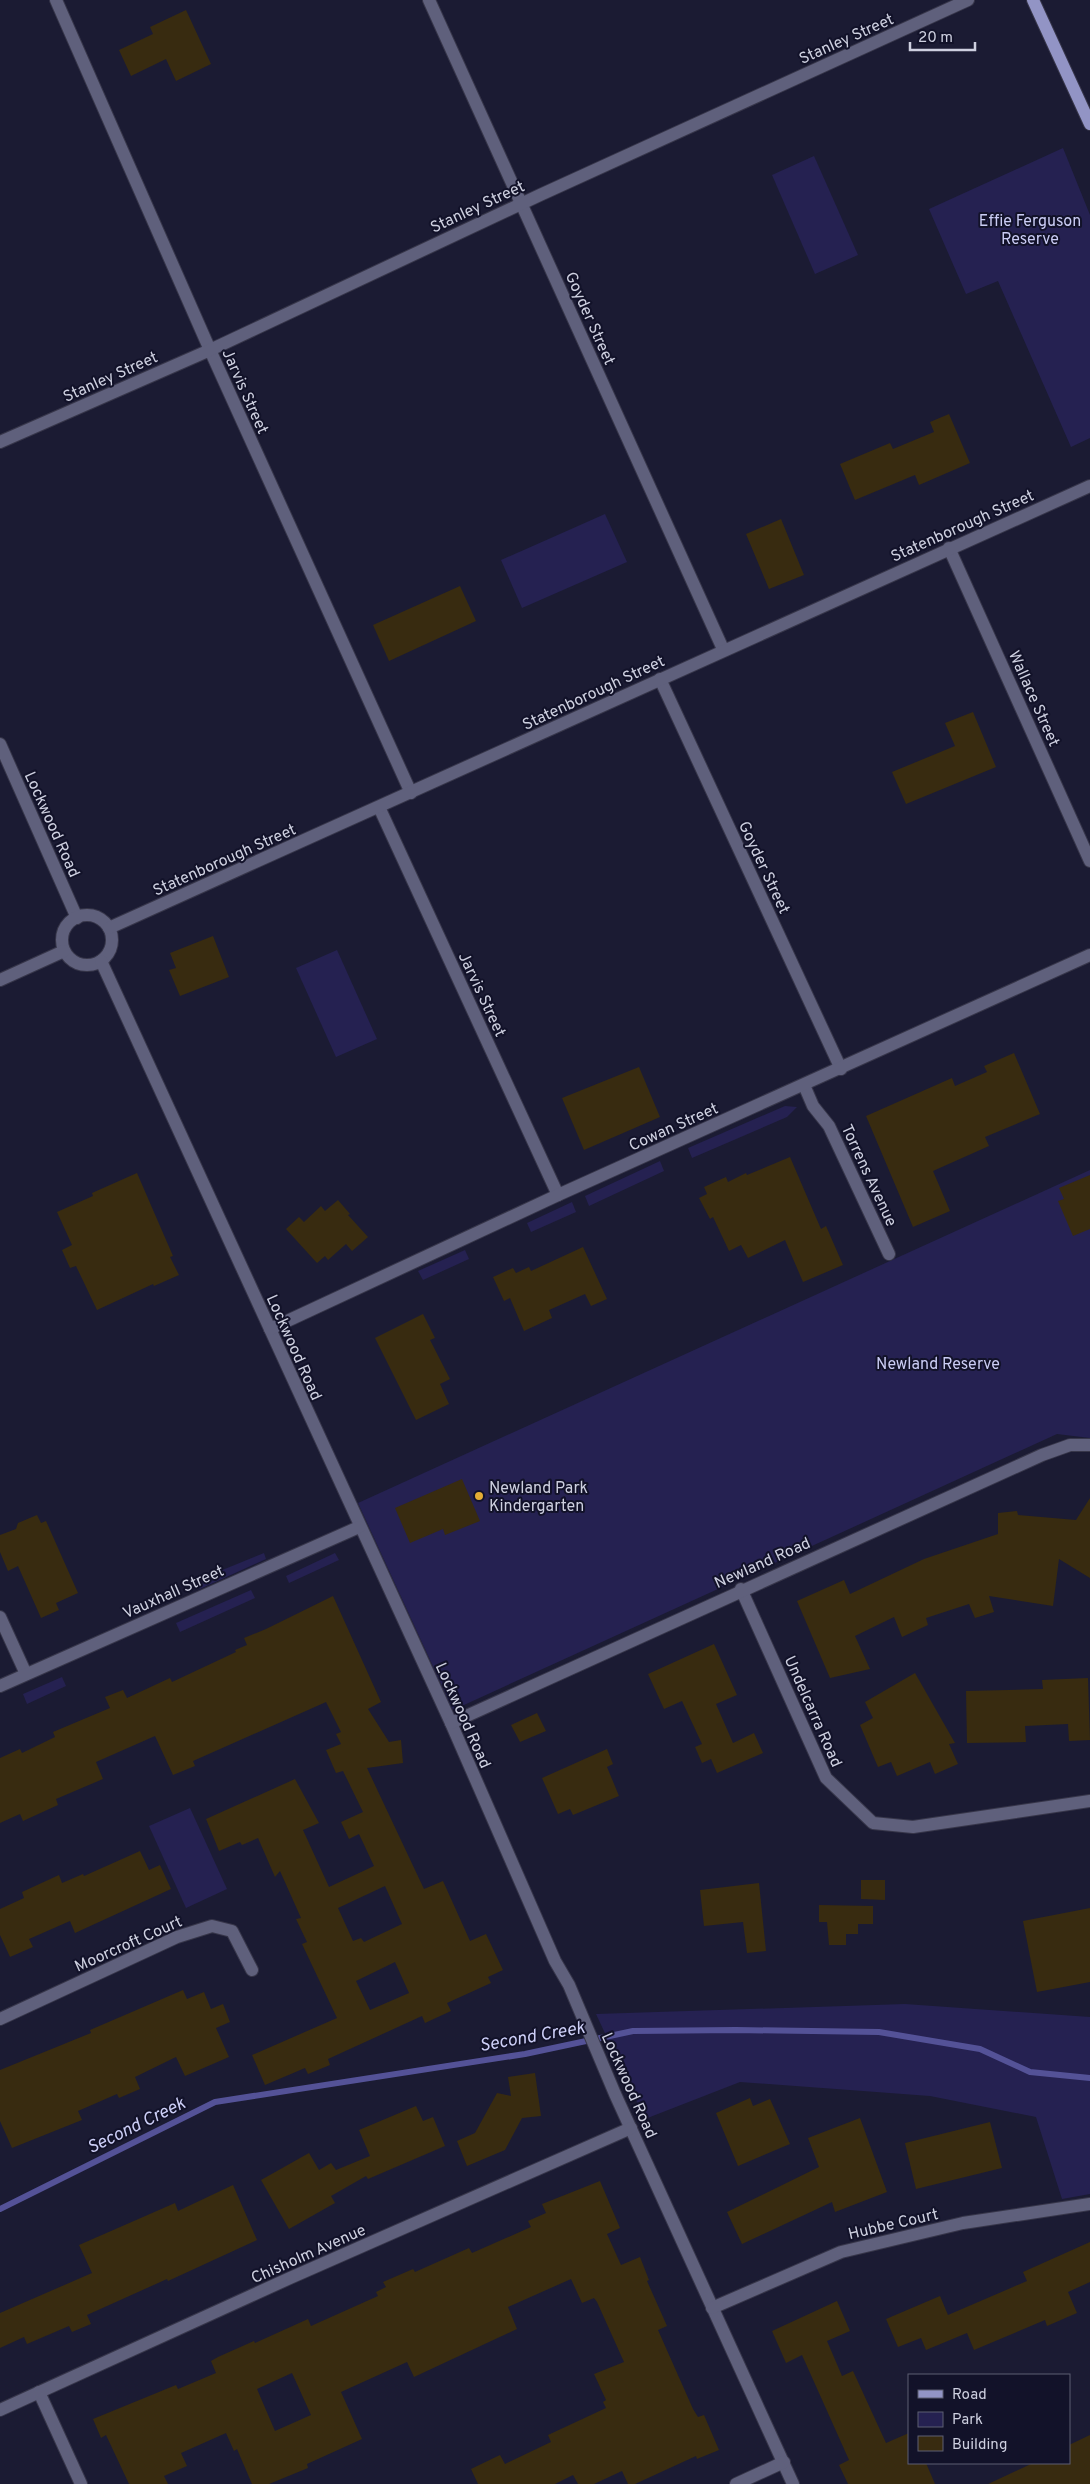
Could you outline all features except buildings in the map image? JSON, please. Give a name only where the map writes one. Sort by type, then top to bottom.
[{"type":"main road","points":[[1033,0],[1090,124]]},
{"type":"street","name":"Jarvis Street","points":[[56,0],[210,350],[411,793]]},
{"type":"street","name":"Goyder Street","points":[[429,0],[723,649]]},
{"type":"street","name":"Stanley Street","points":[[0,442],[210,350],[521,204],[968,0]]},
{"type":"street","name":"Statenborough Street","points":[[109,928],[411,793],[723,649],[1090,486]]},
{"type":"street","name":"Wallace Street","points":[[949,548],[1090,861]]},
{"type":"street","name":"Goyder Street","points":[[660,679],[841,1069]]},
{"type":"street","name":"Lockwood Road","points":[[0,744],[77,918]]},
{"type":"street","name":"Jarvis Street","points":[[379,807],[558,1195]]},
{"type":"street","points":[[91,916],[98,918],[109,928],[112,942],[110,949],[101,961],[88,966],[80,964],[68,957],[64,951],[62,943],[65,928],[77,918],[91,916]]},
{"type":"street","points":[[0,980],[64,951]]},
{"type":"street","name":"Cowan Street","points":[[270,1329],[558,1195],[841,1069],[1090,955]]},
{"type":"street","name":"Lockwood Road","points":[[101,961],[451,1723],[712,2308],[794,2484]]},
{"type":"street","name":"Torrens Avenue","points":[[804,1085],[813,1106],[829,1126],[889,1254]]},
{"type":"street","name":"Newland Road","points":[[451,1723],[741,1589],[1042,1455],[1070,1445],[1090,1445]]},
{"type":"street","name":"Vauxhall Street","points":[[0,1686],[360,1527]]},
{"type":"street","name":"Undelcarra Road","points":[[741,1589],[826,1778],[873,1823],[913,1828],[1090,1801]]},
{"type":"street","points":[[0,1618],[26,1674]]},
{"type":"street","name":"Moorcroft Court","points":[[0,2019],[177,1937],[212,1926],[232,1932],[252,1970]]},
{"type":"street","name":"Chisholm Avenue","points":[[0,2410],[290,2278],[631,2128]]},
{"type":"street","name":"Hubbe Court","points":[[712,2308],[841,2252],[963,2223],[1090,2204]]},
{"type":"street","points":[[39,2392],[81,2484]]},
{"type":"street","points":[[736,2484],[784,2462]]},
{"type":"green space","name":"Effie Ferguson Reserve","points":[[1063,148],[1090,215],[1090,438],[1071,447],[998,281],[966,294],[929,209]]},
{"type":"green space","points":[[814,156],[858,255],[815,274],[772,175]]},
{"type":"green space","points":[[605,514],[627,562],[522,608],[501,560]]},
{"type":"green space","points":[[337,950],[377,1039],[336,1057],[296,968]]},
{"type":"green space","points":[[785,1106],[797,1107],[787,1117],[692,1158],[688,1148]]},
{"type":"green space","points":[[660,1161],[664,1171],[589,1206],[585,1196]]},
{"type":"green space","name":"Newland Reserve","points":[[1090,1170],[1090,1438],[1057,1434],[453,1710],[358,1503]]},
{"type":"green space","points":[[572,1202],[576,1212],[531,1232],[527,1223]]},
{"type":"green space","points":[[465,1250],[469,1259],[423,1280],[418,1271]]},
{"type":"green space","points":[[264,1553],[266,1559],[200,1589],[193,1582]]},
{"type":"green space","points":[[335,1553],[339,1560],[289,1583],[286,1576]]},
{"type":"green space","points":[[251,1590],[255,1598],[180,1632],[176,1623]]},
{"type":"green space","points":[[62,1677],[66,1686],[27,1704],[23,1694]]},
{"type":"green space","points":[[190,1808],[227,1889],[186,1908],[149,1826]]},
{"type":"green space","points":[[905,2004],[1090,2017],[1090,2194],[1062,2199],[1036,2117],[930,2096],[740,2082],[645,2119],[596,2014]]},
{"type":"waterway","name":"Second Creek","points":[[0,2209],[215,2102],[525,2054],[633,2031],[879,2032],[980,2049],[1030,2072],[1090,2078]]},
{"type":"place","name":"Newland Park Kindergarten","points":[[479,1496]]}]
